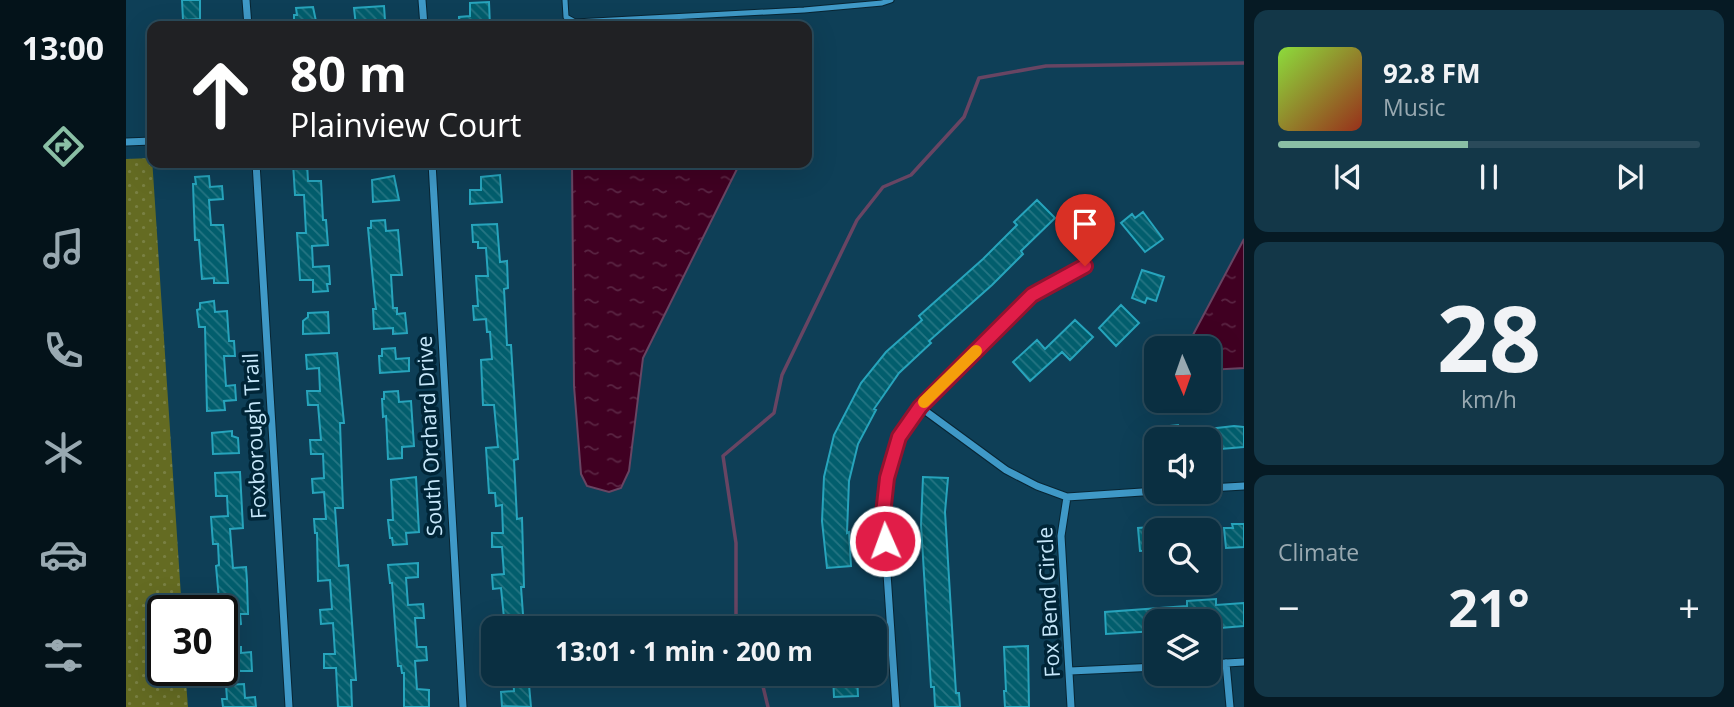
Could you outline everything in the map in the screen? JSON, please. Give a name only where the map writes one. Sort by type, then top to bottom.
[{"type":"street","points":[[246,0],[247,21]]},
{"type":"street","points":[[422,0],[424,21]]},
{"type":"street","points":[[126,142],[147,141]]},
{"type":"street","name":"Foxborough Trail","points":[[256,168],[289,707]]},
{"type":"street","name":"South Orchard Drive","points":[[432,168],[463,707]]},
{"type":"street","points":[[896,707],[883,514],[887,478],[899,437],[920,407],[1032,295],[1085,266]]},
{"type":"street","points":[[920,407],[1006,470],[1037,486],[1067,497],[1144,492]]},
{"type":"street","points":[[1221,487],[1244,486]]},
{"type":"street","name":"Fox Bend Circle","points":[[1067,497],[1061,536],[1071,707]]},
{"type":"street","points":[[1221,663],[1244,662]]},
{"type":"street","points":[[1226,663],[1230,707]]},
{"type":"street","points":[[1070,671],[1144,668]]},
{"type":"lane","points":[[565,0],[566,17],[573,21]]},
{"type":"lane","points":[[590,21],[891,0]]},
{"type":"green space","points":[[147,158],[147,168],[153,168],[181,595],[147,595],[147,686],[186,686],[188,707],[126,707],[126,159]]},
{"type":"water","points":[[572,168],[738,168],[643,358],[629,471],[621,488],[609,492],[587,486],[581,474],[574,386]]},
{"type":"water","points":[[1244,239],[1244,368],[1222,369],[1222,336],[1192,336]]},
{"type":"building","points":[[182,0],[200,0],[200,19],[183,20]]},
{"type":"building","points":[[489,2],[490,21],[459,21],[459,17],[470,16],[470,3]]},
{"type":"building","points":[[384,6],[385,20],[355,21],[354,8]]},
{"type":"building","points":[[313,7],[316,21],[294,21],[296,8]]},
{"type":"building","points":[[293,168],[307,168],[308,181],[321,181],[323,220],[326,220],[328,245],[312,246],[313,267],[329,266],[328,291],[313,292],[313,280],[300,280],[297,233],[306,233],[304,195],[295,195]]},
{"type":"building","points":[[500,175],[502,202],[470,204],[470,190],[481,190],[481,177]]},
{"type":"building","points":[[209,176],[210,187],[222,186],[223,199],[209,200],[211,225],[223,225],[228,283],[214,283],[214,278],[202,279],[199,240],[195,240],[193,184],[196,184],[195,177]]},
{"type":"building","points":[[394,176],[399,200],[373,202],[372,180]]},
{"type":"building","points":[[1037,200],[1055,218],[1021,251],[1023,254],[992,285],[929,341],[931,343],[899,373],[874,409],[876,410],[858,444],[849,481],[847,533],[849,532],[851,566],[827,568],[822,521],[824,477],[834,435],[861,383],[886,352],[922,320],[919,316],[983,259],[1017,225],[1014,222]]},
{"type":"building","points":[[1143,212],[1163,239],[1145,252],[1121,223],[1132,214],[1135,218]]},
{"type":"building","points":[[385,220],[386,231],[398,230],[402,275],[391,275],[393,308],[397,308],[397,314],[405,313],[407,333],[393,334],[393,328],[374,329],[373,309],[376,309],[368,228],[371,228],[371,221]]},
{"type":"building","points":[[497,224],[500,262],[507,261],[508,288],[504,289],[507,345],[511,345],[518,459],[514,460],[517,519],[522,518],[523,616],[504,616],[501,588],[493,589],[492,575],[504,574],[502,547],[492,547],[492,533],[503,533],[502,505],[496,506],[495,493],[489,493],[486,448],[498,447],[494,405],[483,405],[481,360],[492,359],[490,332],[487,332],[486,319],[474,320],[473,306],[478,306],[476,276],[488,276],[486,248],[478,248],[478,242],[473,242],[472,225]]},
{"type":"building","points":[[1142,270],[1164,277],[1156,301],[1147,298],[1145,303],[1132,298]]},
{"type":"building","points":[[214,301],[215,312],[227,311],[229,341],[234,341],[235,356],[224,356],[226,386],[235,385],[236,400],[224,401],[225,410],[207,411],[205,327],[199,327],[197,310],[200,309],[200,303]]},
{"type":"building","points":[[1121,305],[1139,323],[1116,346],[1099,328]]},
{"type":"building","points":[[328,312],[329,333],[303,334],[303,321],[308,317],[308,313]]},
{"type":"building","points":[[1075,320],[1093,337],[1070,360],[1062,352],[1030,381],[1013,362],[1037,340],[1045,349]]},
{"type":"building","points":[[395,348],[396,359],[409,358],[409,371],[380,373],[379,356],[382,356],[382,349]]},
{"type":"building","points":[[337,353],[344,423],[340,423],[343,508],[335,508],[339,566],[348,565],[356,680],[351,680],[352,707],[338,707],[336,668],[324,668],[324,654],[335,654],[333,623],[321,624],[320,610],[332,609],[330,580],[318,581],[314,519],[326,519],[324,492],[313,493],[312,479],[324,478],[323,454],[311,454],[310,440],[321,440],[318,405],[308,405],[307,391],[320,391],[319,368],[307,369],[306,355]]},
{"type":"building","points":[[398,391],[399,402],[411,401],[414,446],[402,447],[402,458],[388,459],[386,416],[383,417],[382,399],[384,392]]},
{"type":"building","points":[[1244,427],[1244,447],[1221,449],[1221,428]]},
{"type":"building","points":[[232,431],[232,436],[238,438],[239,453],[213,454],[212,433]]},
{"type":"building","points":[[240,472],[243,528],[230,529],[233,568],[246,567],[248,614],[240,614],[241,624],[238,625],[238,595],[219,595],[216,566],[219,565],[218,544],[213,544],[211,517],[228,516],[227,496],[216,496],[215,473]]},
{"type":"building","points":[[416,477],[419,532],[406,533],[407,544],[393,545],[388,520],[393,520],[391,480]]},
{"type":"building","points":[[923,477],[948,478],[945,512],[956,693],[959,693],[960,707],[935,707],[934,687],[931,687],[921,525]]},
{"type":"building","points":[[1232,524],[1244,524],[1244,547],[1226,548],[1224,528],[1233,528]]},
{"type":"building","points":[[1138,528],[1144,528],[1144,551],[1140,551]]},
{"type":"building","points":[[418,563],[418,577],[406,578],[408,605],[423,604],[424,618],[415,618],[417,647],[426,647],[427,660],[415,661],[417,689],[429,690],[429,707],[404,707],[404,673],[401,666],[398,666],[392,583],[388,565]]},
{"type":"building","points":[[1216,599],[1216,605],[1244,603],[1244,626],[1221,628],[1221,609],[1146,609],[1187,606],[1187,601]]},
{"type":"building","points":[[1144,609],[1144,632],[1106,634],[1105,612]]},
{"type":"building","points":[[1028,646],[1029,707],[1005,707],[1004,647]]},
{"type":"building","points":[[238,647],[241,647],[241,653],[251,652],[252,671],[238,671]]},
{"type":"building","points":[[244,684],[245,698],[255,697],[256,707],[223,707],[222,699],[227,699],[226,686]]},
{"type":"building","points":[[514,686],[529,686],[531,707],[502,706],[501,692],[514,691]]},
{"type":"building","points":[[834,686],[858,686],[858,696],[834,697]]},
{"type":"waterway","points":[[736,616],[736,543],[723,456],[774,413],[782,375],[857,220],[883,187],[911,175],[964,117],[979,78],[1046,66],[1244,63]]},
{"type":"waterway","points":[[763,686],[768,707]]},
{"type":"slow traffic","points":[[924,402],[976,351]]},
{"type":"route","points":[[885,541],[883,514],[887,478],[899,437],[920,407],[1032,295],[1085,266]]}]
